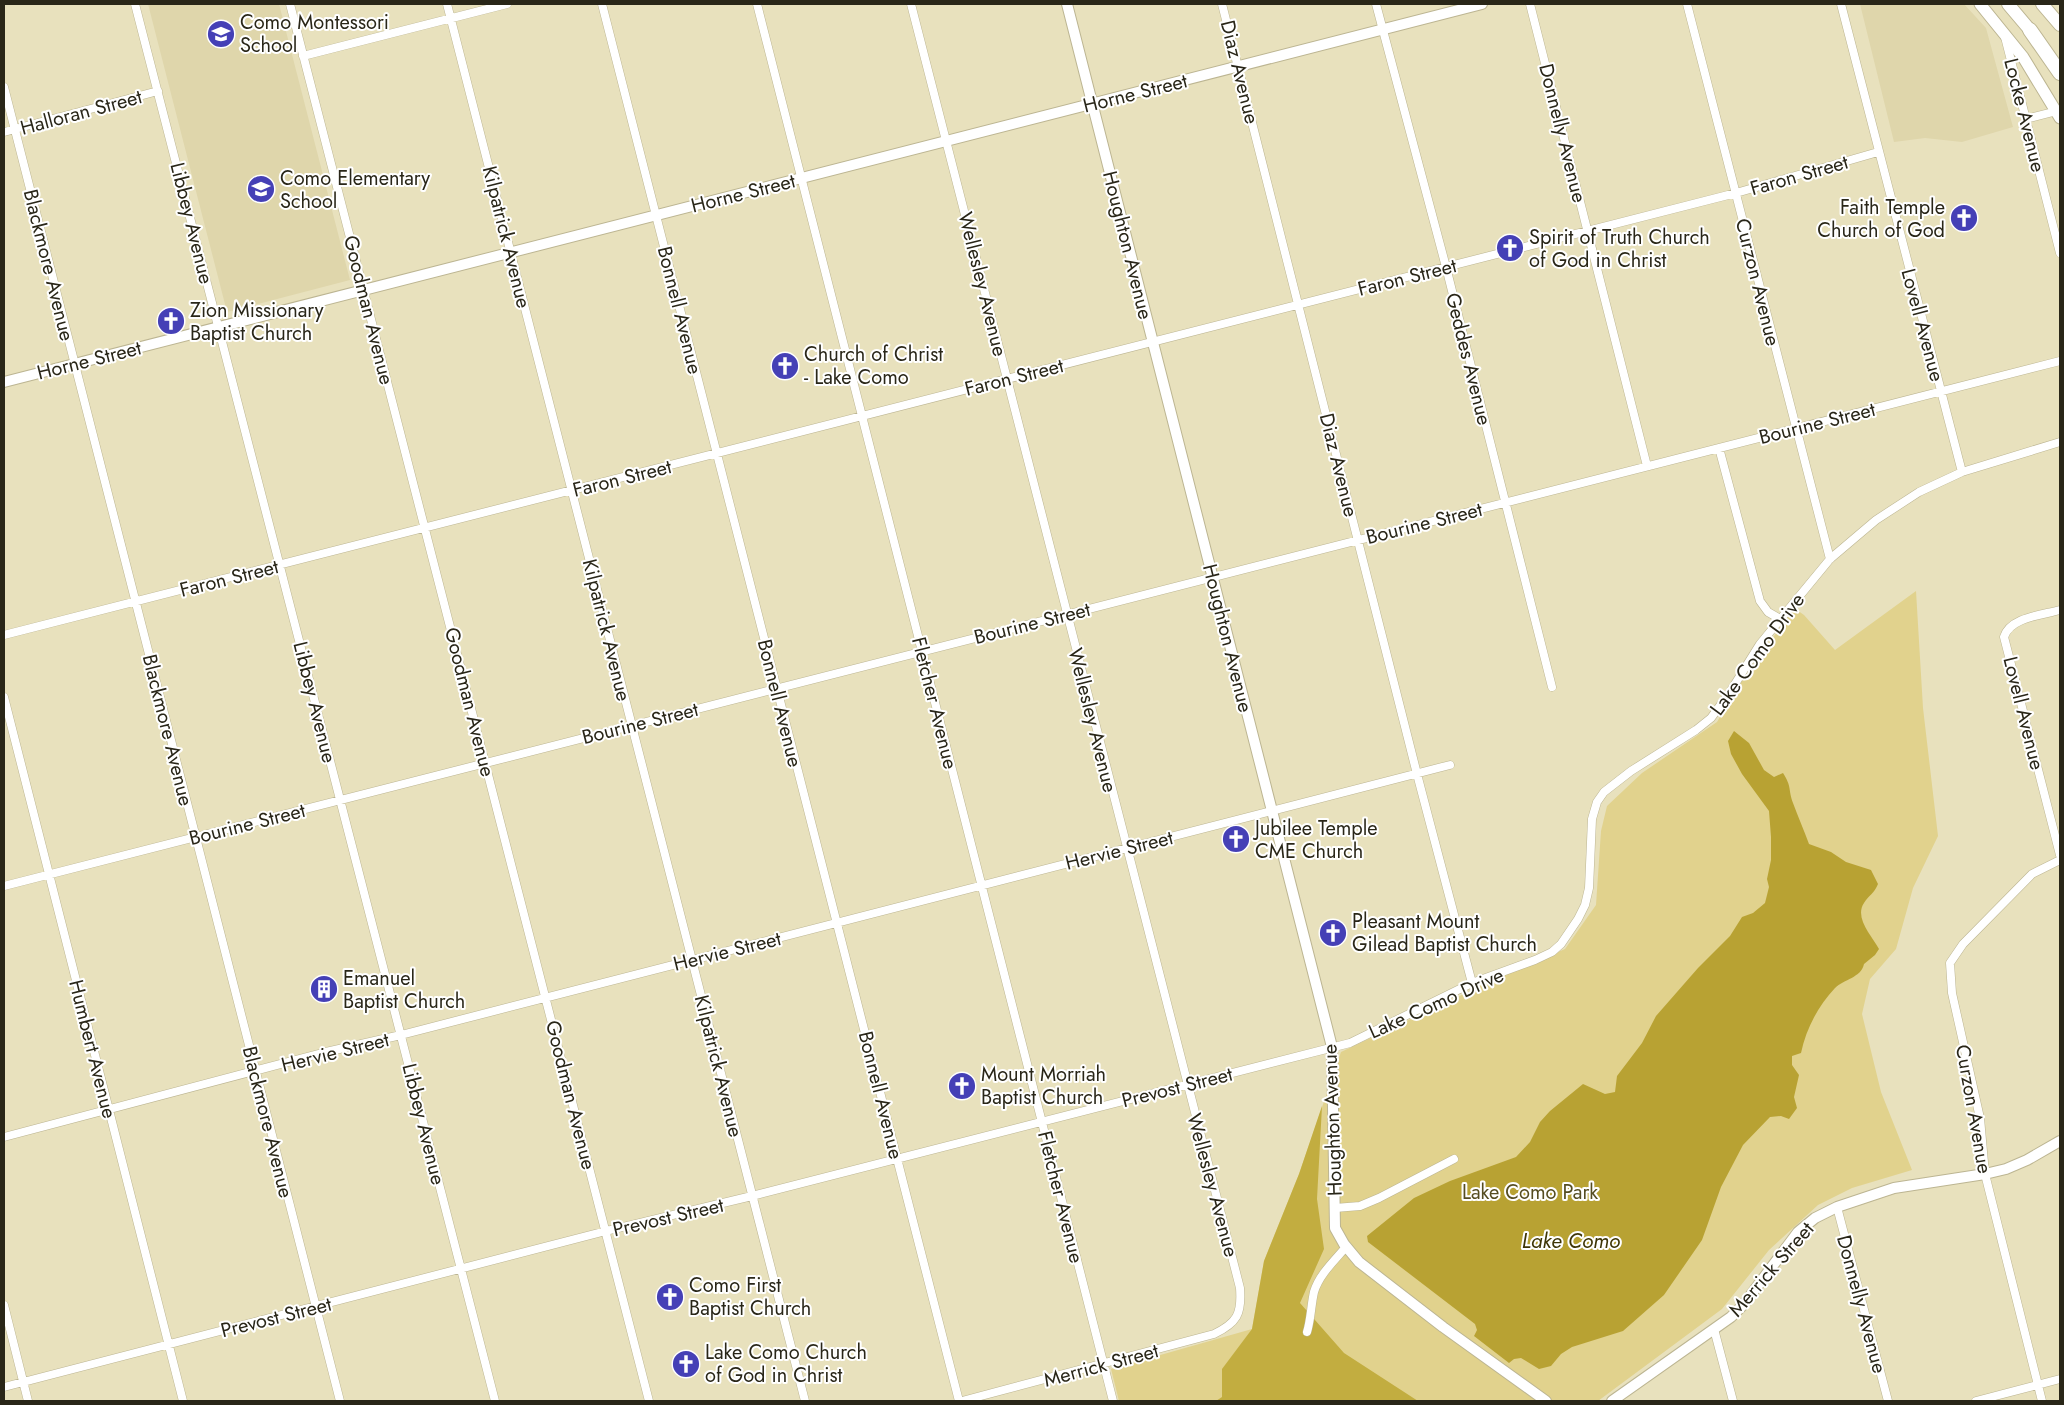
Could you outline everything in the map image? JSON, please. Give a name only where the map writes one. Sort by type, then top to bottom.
[{"type":"highway","points":[[2030,30],[2060,73]]},
{"type":"main road","points":[[1980,4],[2028,65],[2058,114]]},
{"type":"main road","points":[[2008,4],[2060,62]]},
{"type":"main road","points":[[2042,4],[2060,25]]},
{"type":"street","name":"Libbey Avenue","points":[[136,4],[495,1401]]},
{"type":"street","name":"Goodman Avenue","points":[[290,4],[547,997],[649,1401]]},
{"type":"street","name":"Kilpatrick Avenue","points":[[447,4],[805,1401]]},
{"type":"street","points":[[303,56],[507,4]]},
{"type":"street","name":"Bonnell Avenue","points":[[602,4],[960,1401]]},
{"type":"street","name":"Fletcher Avenue","points":[[757,4],[1113,1401]]},
{"type":"street","name":"Wellesley Avenue","points":[[911,4],[1240,1288],[1241,1303],[1235,1320]]},
{"type":"street","name":"Houghton Avenue","points":[[1067,4],[1332,1047],[1335,1228],[1346,1247],[1366,1268],[1443,1327],[1546,1401]]},
{"type":"street","name":"Diaz Avenue","points":[[1222,4],[1417,774],[1472,983]]},
{"type":"street","name":"Geddes Avenue","points":[[1376,4],[1446,267],[1552,687]]},
{"type":"street","name":"Horne Street","points":[[4,382],[1482,4]]},
{"type":"street","name":"Donnelly Avenue","points":[[1530,4],[1648,466]]},
{"type":"street","name":"Curzon Avenue","points":[[1687,4],[1830,559]]},
{"type":"street","name":"Lovell Avenue","points":[[1841,4],[1962,472]]},
{"type":"street","name":"Locke Avenue","points":[[2004,34],[2060,254]]},
{"type":"street","name":"Blackmore Avenue","points":[[4,87],[340,1401]]},
{"type":"street","name":"Halloran Street","points":[[4,132],[158,91]]},
{"type":"street","points":[[2026,119],[2058,114]]},
{"type":"street","name":"Faron Street","points":[[4,635],[1736,193],[1878,152]]},
{"type":"street","name":"Bourine Street","points":[[4,886],[2060,361]]},
{"type":"street","name":"Lake Como Drive","points":[[1332,1047],[1350,1043],[1472,983],[1552,952],[1561,944],[1578,919],[1589,888],[1592,819],[1597,802],[1604,792],[1625,775],[1696,730],[1711,718],[1760,644],[1830,559],[1876,520],[1919,492],[1962,472],[2060,442]]},
{"type":"street","points":[[1719,448],[1760,601],[1768,612],[1780,619]]},
{"type":"street","name":"Lovell Avenue","points":[[2060,610],[2028,618],[2012,625],[2006,630],[2004,637],[2060,855]]},
{"type":"street","name":"Humbert Avenue","points":[[4,697],[183,1401]]},
{"type":"street","name":"Hervie Street","points":[[4,1137],[326,1052],[401,1035],[1450,765]]},
{"type":"street","name":"Curzon Avenue","points":[[2042,1401],[1985,1174],[1980,1118],[1952,993],[1950,963],[1963,944],[2032,874],[2060,860]]},
{"type":"street","name":"Prevost Street","points":[[4,1387],[606,1231],[752,1196],[1332,1047]]},
{"type":"street","name":"Merrick Street","points":[[1612,1401],[1731,1317],[1744,1304],[1798,1232],[1815,1218],[1837,1207],[1894,1188],[1985,1174],[2027,1160],[2060,1141]]},
{"type":"street","points":[[1335,1208],[1360,1206],[1379,1198],[1454,1158]]},
{"type":"street","name":"Donnelly Avenue","points":[[1837,1207],[1888,1401]]},
{"type":"street","points":[[1307,1332],[1311,1320],[1314,1293],[1321,1277],[1346,1247]]},
{"type":"street","points":[[4,1305],[28,1401]]},
{"type":"street","name":"Merrick Street","points":[[960,1401],[1104,1365],[1214,1334],[1229,1327],[1235,1320]]},
{"type":"street","points":[[1714,1329],[1733,1401]]},
{"type":"street","points":[[1976,1401],[2060,1380]]},
{"type":"shaded area","name":"Como Elementary School","points":[[148,4],[279,4],[350,280],[227,312]]},
{"type":"shaded area","points":[[1860,4],[1964,4],[1986,28],[2013,127],[1962,142],[1925,138],[1894,142]]},
{"type":"shaded area","points":[[1322,1106],[1317,1199],[1324,1249],[1300,1303],[1344,1353],[1418,1401],[1216,1401],[1222,1397],[1222,1369],[1252,1329],[1264,1261],[1299,1174]]},
{"type":"green space","name":"Lake Como Park","points":[[1916,591],[1923,708],[1938,836],[1913,888],[1896,949],[1870,979],[1862,1014],[1881,1092],[1912,1170],[1852,1188],[1818,1205],[1769,1250],[1722,1309],[1598,1401],[1119,1401],[1111,1369],[1252,1329],[1264,1261],[1299,1174],[1341,1052],[1487,983],[1565,949],[1596,905],[1601,831],[1607,806],[1642,773],[1717,722],[1737,688],[1794,608],[1804,615],[1835,650]]},
{"type":"water","name":"Lake Como","points":[[1734,731],[1749,743],[1764,770],[1774,777],[1783,773],[1788,782],[1793,803],[1809,844],[1831,852],[1846,862],[1871,870],[1878,884],[1864,903],[1861,915],[1865,927],[1879,949],[1856,975],[1835,988],[1818,1010],[1809,1027],[1801,1053],[1792,1056],[1792,1065],[1799,1075],[1794,1097],[1797,1108],[1789,1119],[1781,1116],[1770,1117],[1743,1145],[1721,1187],[1702,1240],[1664,1295],[1623,1331],[1572,1347],[1561,1354],[1551,1366],[1539,1369],[1521,1358],[1514,1359],[1509,1363],[1474,1336],[1477,1330],[1475,1324],[1368,1242],[1367,1236],[1414,1198],[1450,1181],[1516,1157],[1530,1142],[1540,1122],[1550,1111],[1583,1084],[1605,1094],[1615,1092],[1617,1076],[1642,1043],[1656,1016],[1698,968],[1730,936],[1742,917],[1753,913],[1765,903],[1769,887],[1767,879],[1771,860],[1769,811],[1742,774],[1731,754],[1728,741]]},
{"type":"place","name":"Como Montessori School","points":[[221,34]]},
{"type":"place","name":"Como Elementary School","points":[[261,189]]},
{"type":"place","name":"Faith Temple Church of God","points":[[1964,218]]},
{"type":"place","name":"Spirit of Truth Church of God in Christ","points":[[1510,248]]},
{"type":"place","name":"Zion Missionary Baptist Church","points":[[171,321]]},
{"type":"place","name":"Church of Christ - Lake Como","points":[[785,366]]},
{"type":"place","name":"Jubilee Temple CME Church","points":[[1236,839]]},
{"type":"place","name":"Pleasant Mount Gilead Baptist Church","points":[[1333,933]]},
{"type":"place","name":"Emanuel Baptist Church","points":[[324,989]]},
{"type":"place","name":"Mount Morriah Baptist Church","points":[[962,1086]]},
{"type":"place","name":"Como First Baptist Church","points":[[670,1297]]},
{"type":"place","name":"Lake Como Church of God in Christ","points":[[686,1364]]}]
